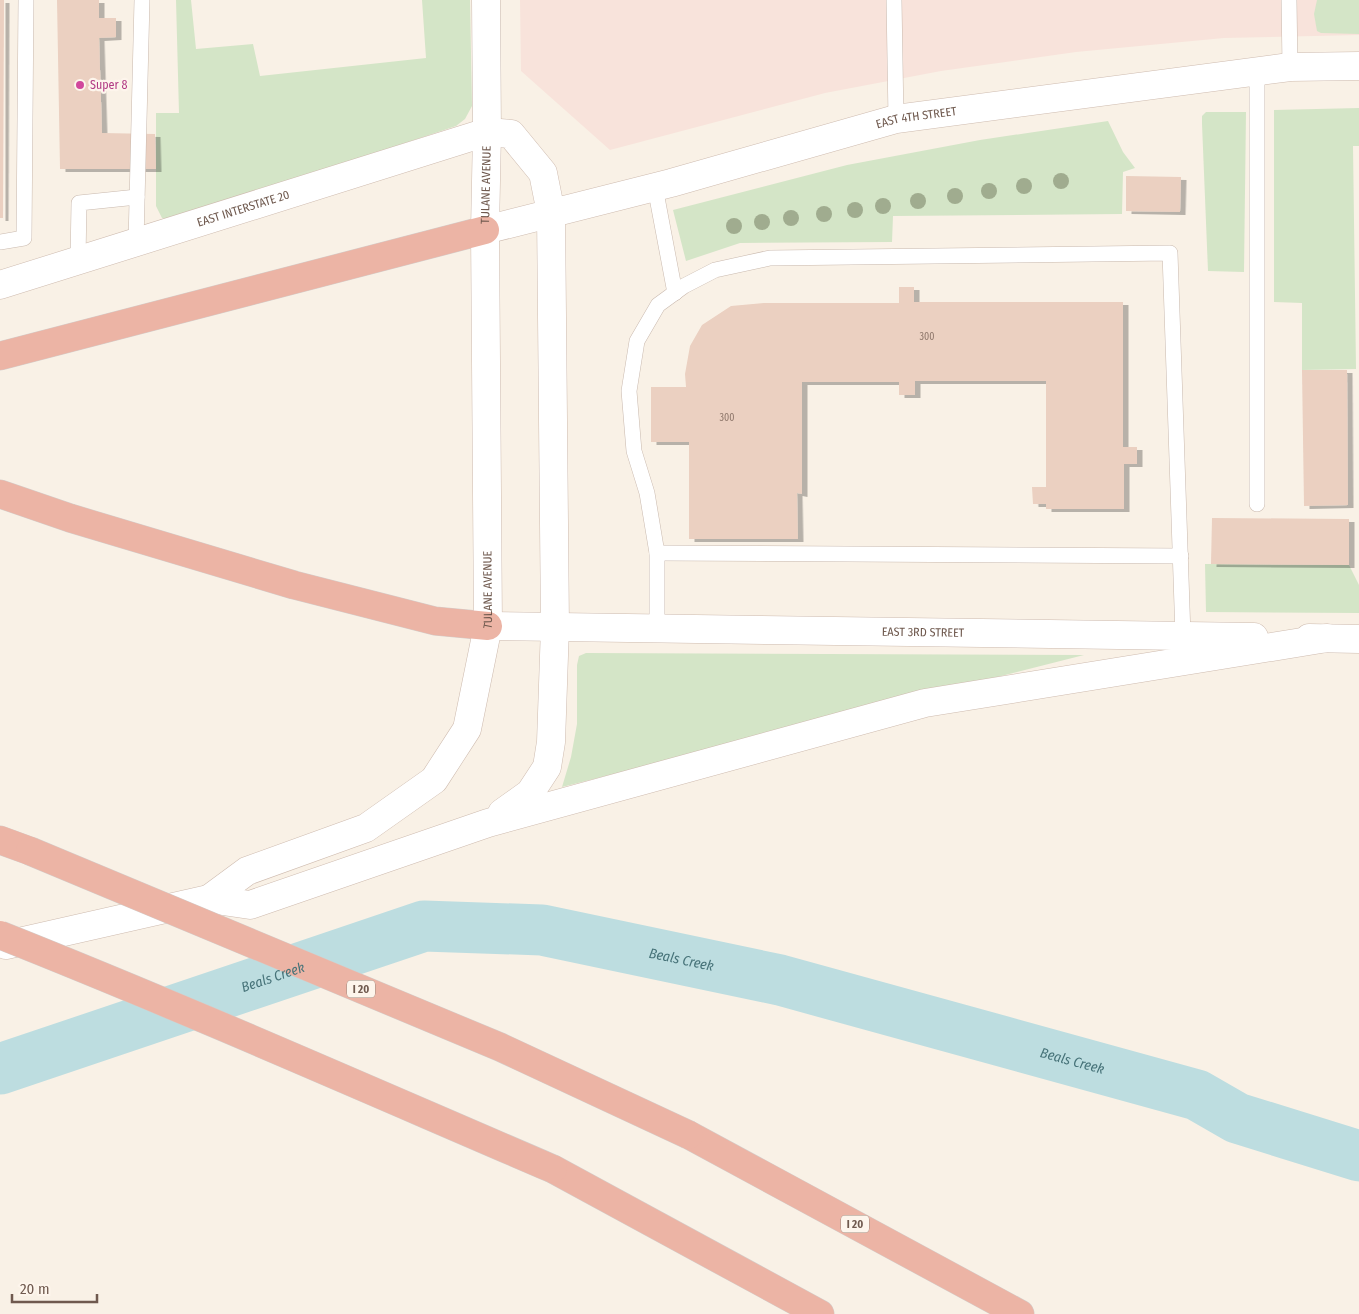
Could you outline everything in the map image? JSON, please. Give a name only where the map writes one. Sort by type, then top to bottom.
[{"type":"highway","points":[[0,356],[485,230]]},
{"type":"highway","points":[[0,494],[70,518],[294,585],[435,621],[488,626]]},
{"type":"highway","name":"I 20","points":[[0,840],[500,1047],[689,1135],[1020,1314]]},
{"type":"highway","points":[[0,935],[75,965],[553,1169],[820,1314]]},
{"type":"main road","name":"TULANE AVENUE","points":[[209,900],[247,871],[366,828],[434,780],[467,729],[488,626],[485,230],[487,132],[486,0]]},
{"type":"main road","name":"EAST 4TH STREET","points":[[485,230],[655,187],[896,119],[1290,67],[1359,66]]},
{"type":"main road","name":"TULANE AVENUE","points":[[487,132],[511,134],[543,173],[551,214],[555,627],[551,742],[547,767],[530,793],[488,823]]},
{"type":"main road","name":"EAST INTERSTATE 20","points":[[0,284],[487,132]]},
{"type":"main road","name":"EAST 3RD STREET","points":[[488,626],[1359,639]]},
{"type":"main road","points":[[0,946],[209,900],[250,905],[488,823],[924,703],[1327,638]]},
{"type":"lane","points":[[0,242],[24,238],[26,0]]},
{"type":"lane","points":[[136,242],[142,0]]},
{"type":"lane","points":[[894,0],[896,119]]},
{"type":"lane","points":[[1288,0],[1290,67]]},
{"type":"lane","points":[[1257,72],[1257,504]]},
{"type":"lane","points":[[655,187],[674,293]]},
{"type":"lane","points":[[78,260],[79,203],[137,197]]},
{"type":"lane","points":[[657,628],[657,553],[647,493],[634,451],[629,391],[637,341],[658,305],[674,293],[715,270],[770,258],[1170,253],[1183,636]]},
{"type":"lane","points":[[657,553],[1180,556]]},
{"type":"shaded area","points":[[520,0],[1359,0],[1359,35],[1224,38],[1076,52],[941,71],[825,93],[610,150],[521,71]]},
{"type":"green space","points":[[176,0],[191,0],[196,49],[253,44],[260,76],[426,58],[422,0],[470,0],[472,106],[465,119],[456,126],[172,221],[162,218],[156,206],[156,113],[179,113]]},
{"type":"green space","points":[[1317,0],[1359,0],[1359,34],[1321,33],[1317,31],[1314,14]]},
{"type":"green space","points":[[1359,108],[1359,146],[1353,146],[1356,369],[1302,370],[1302,303],[1274,302],[1274,110]]},
{"type":"green space","points":[[1206,112],[1246,112],[1244,272],[1208,271],[1202,124],[1202,116]]},
{"type":"green space","points":[[1108,121],[1123,152],[1135,168],[1123,172],[1122,214],[893,216],[892,242],[740,243],[686,261],[673,210],[847,165],[980,140]]},
{"type":"green space","points":[[1205,564],[1349,565],[1359,585],[1359,613],[1206,612]]},
{"type":"green space","points":[[586,653],[1084,655],[562,787],[571,757],[577,724],[577,665],[579,656]]},
{"type":"building","points":[[0,0],[4,0],[3,218],[0,218]]},
{"type":"building","name":"Super 8","points":[[57,0],[99,0],[99,18],[116,18],[116,37],[99,38],[102,133],[155,134],[156,169],[60,169]]},
{"type":"building","points":[[1126,176],[1181,177],[1180,212],[1126,211]]},
{"type":"building","points":[[899,287],[914,287],[914,302],[1123,302],[1123,447],[1137,447],[1137,464],[1124,464],[1124,509],[1046,509],[1046,504],[1033,504],[1032,487],[1046,487],[1046,381],[915,381],[915,395],[899,395],[899,382],[802,382],[802,494],[797,493],[798,539],[689,539],[689,442],[651,442],[651,387],[686,387],[685,374],[690,346],[702,325],[731,306],[764,303],[899,303]]},
{"type":"building","points":[[1302,370],[1347,370],[1348,505],[1304,506]]},
{"type":"building","points":[[1212,518],[1349,519],[1349,565],[1211,564]]},
{"type":"waterway","name":"Beals Creek","points":[[0,1069],[424,926],[542,930],[780,980],[1197,1095],[1237,1118],[1359,1156]]},
{"type":"place","name":"Super 8","points":[[80,85]]}]
